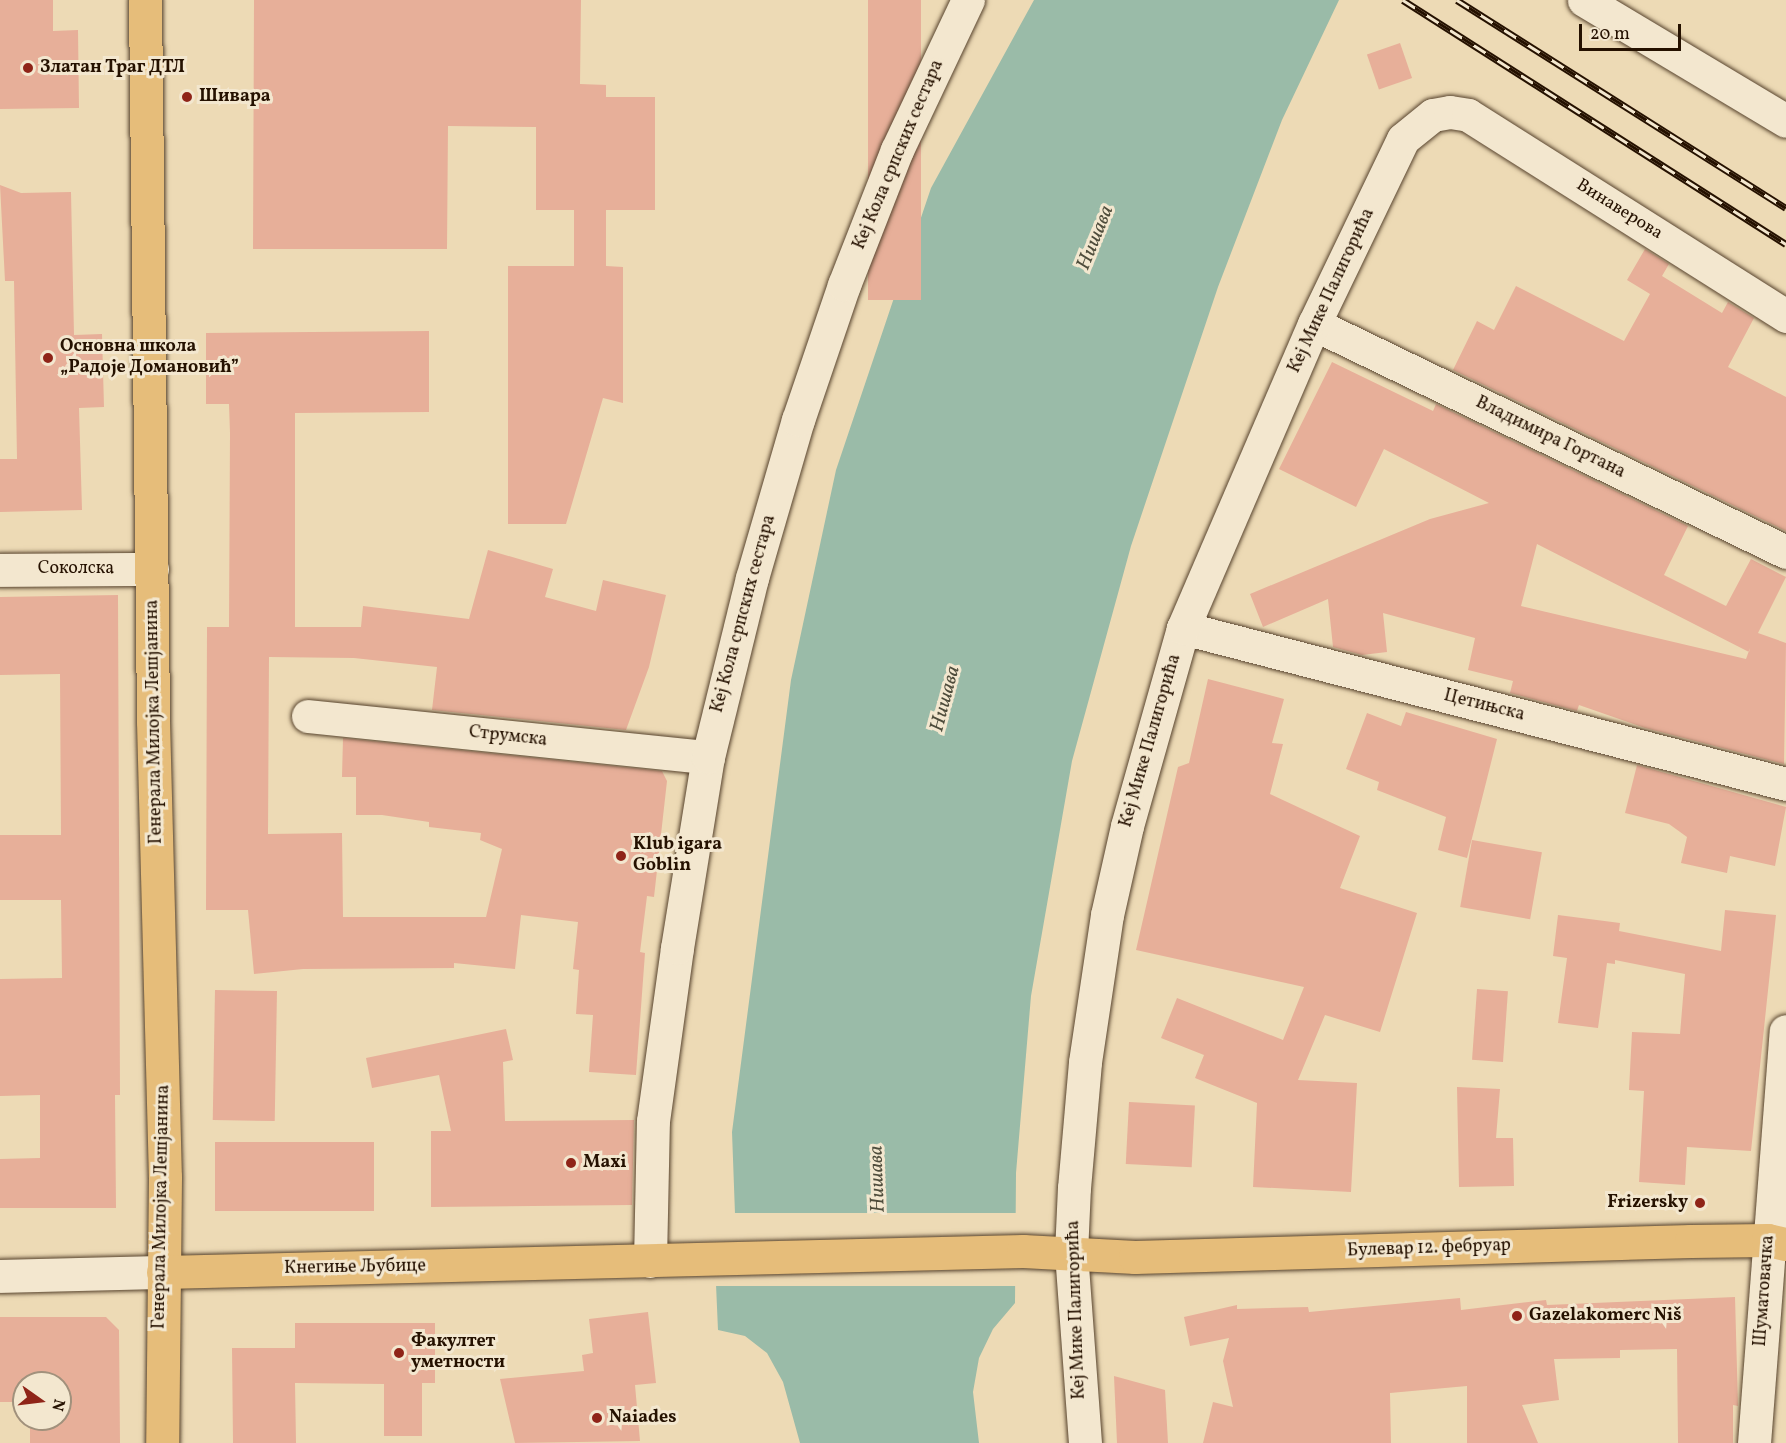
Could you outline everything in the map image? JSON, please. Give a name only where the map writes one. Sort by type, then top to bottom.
[{"type":"main road","name":"Генерала Милојка Лешјанина","points":[[146,0],[152,569],[164,1095],[162,1443]]},
{"type":"main road","name":"Булевар 12. фебруар","points":[[1023,1251],[1135,1257],[1777,1242]]},
{"type":"main road","name":"Кнегиње Љубице","points":[[164,1272],[1023,1251]]},
{"type":"street","name":"Кеј Кола српских сестара","points":[[650,1261],[653,1121],[708,757],[752,578],[798,420],[897,150],[968,0]]},
{"type":"street","points":[[1584,0],[1786,121]]},
{"type":"street","name":"Винаверова","points":[[1450,112],[1485,123],[1786,316]]},
{"type":"street","name":"Кеј Мике Палигорића","points":[[1085,1443],[1071,1253],[1086,1062],[1107,915],[1127,826],[1183,628],[1314,324],[1403,139],[1425,120],[1450,112]]},
{"type":"street","name":"Владимира Гортана","points":[[1314,324],[1786,552]]},
{"type":"street","name":"Соколска","points":[[0,570],[152,569]]},
{"type":"street","name":"Цетињска","points":[[1183,628],[1786,784]]},
{"type":"street","name":"Струмска","points":[[308,716],[708,757]]},
{"type":"street","name":"Шуматовачка","points":[[1754,1443],[1777,1242],[1786,1032]]},
{"type":"street","name":"Кнегиње Љубице","points":[[0,1276],[164,1272]]},
{"type":"water","name":"Нишава","points":[[1034,0],[1339,0],[1282,120],[1218,287],[1131,546],[1072,761],[1031,996],[1016,1173],[1015,1303],[993,1329],[979,1358],[973,1392],[979,1443],[800,1443],[783,1382],[767,1353],[745,1336],[718,1330],[713,1216],[735,1214],[732,1132],[791,680],[836,470],[931,188]]},
{"type":"pier","points":[[710,1213],[1019,1213],[1019,1286],[710,1286]]},
{"type":"building","points":[[0,0],[53,0],[53,31],[78,30],[79,108],[0,109]]},
{"type":"building","points":[[254,0],[581,0],[580,84],[606,85],[606,97],[655,97],[655,210],[606,210],[606,266],[623,267],[623,403],[603,398],[566,524],[508,524],[508,266],[574,266],[574,210],[536,210],[536,127],[448,126],[447,249],[253,249]]},
{"type":"building","points":[[868,0],[921,0],[921,300],[868,300]]},
{"type":"building","points":[[1400,43],[1412,78],[1379,89],[1367,54]]},
{"type":"building","name":"Основна школа „Радоје Домановић”","points":[[0,185],[21,193],[71,192],[74,335],[102,334],[104,407],[79,408],[82,510],[0,512],[0,459],[17,459],[14,281],[5,281]]},
{"type":"building","points":[[1645,249],[1669,264],[1662,276],[1722,313],[1728,302],[1754,318],[1728,367],[1786,397],[1786,531],[1453,370],[1477,321],[1494,330],[1516,286],[1624,341],[1650,294],[1627,280]]},
{"type":"building","points":[[429,331],[429,412],[295,413],[295,627],[361,627],[363,606],[469,619],[488,550],[553,569],[545,597],[596,611],[603,580],[666,595],[649,667],[626,730],[432,710],[437,667],[354,658],[269,657],[268,834],[342,833],[343,917],[486,917],[502,849],[480,840],[481,833],[429,827],[429,822],[382,815],[356,815],[356,777],[342,777],[343,738],[662,771],[667,781],[654,897],[647,896],[640,952],[645,953],[636,1075],[589,1072],[593,1015],[576,1014],[579,970],[573,969],[578,922],[521,915],[515,969],[454,963],[454,968],[303,969],[254,974],[248,910],[206,910],[207,627],[229,627],[230,433],[229,404],[206,404],[206,333]]},
{"type":"building","points":[[1332,362],[1433,411],[1436,404],[1688,526],[1664,575],[1726,606],[1751,559],[1786,577],[1758,633],[1786,643],[1784,764],[1645,728],[1579,705],[1577,711],[1510,693],[1513,681],[1468,670],[1475,638],[1383,613],[1387,652],[1362,655],[1333,647],[1328,599],[1263,627],[1250,594],[1430,519],[1489,503],[1384,449],[1356,507],[1279,469]],"holes":[[[1537,544],[1749,652],[1746,659],[1521,606]]]},
{"type":"building","points":[[118,595],[120,1095],[115,1095],[116,1208],[0,1208],[0,1159],[40,1158],[40,1095],[0,1096],[0,979],[62,978],[61,900],[0,900],[0,835],[61,835],[60,674],[0,675],[0,597]]},
{"type":"building","points":[[1208,679],[1284,699],[1272,743],[1283,744],[1270,794],[1360,836],[1340,888],[1417,913],[1380,1032],[1325,1015],[1298,1080],[1357,1083],[1351,1192],[1253,1187],[1257,1103],[1195,1078],[1204,1055],[1161,1038],[1177,998],[1283,1040],[1304,987],[1136,950],[1178,767],[1189,763]]},
{"type":"building","points":[[1406,712],[1497,739],[1467,858],[1438,850],[1446,817],[1377,790],[1379,782],[1346,769],[1367,713],[1401,726]]},
{"type":"building","points":[[1637,765],[1786,807],[1775,866],[1730,856],[1727,873],[1681,863],[1687,837],[1669,824],[1625,813]]},
{"type":"building","points":[[1472,840],[1542,852],[1530,919],[1460,907]]},
{"type":"building","points":[[1725,910],[1776,915],[1751,1151],[1687,1147],[1685,1185],[1639,1182],[1644,1091],[1629,1090],[1632,1032],[1680,1034],[1685,974],[1615,960],[1615,964],[1607,963],[1598,1028],[1558,1023],[1567,958],[1553,956],[1558,915],[1620,923],[1619,931],[1721,951]]},
{"type":"building","points":[[1477,989],[1508,991],[1503,1062],[1472,1060]]},
{"type":"building","points":[[215,990],[277,991],[275,1121],[213,1120]]},
{"type":"building","points":[[506,1029],[513,1060],[503,1062],[505,1121],[634,1120],[632,1205],[431,1207],[431,1131],[451,1131],[439,1075],[372,1088],[366,1058]]},
{"type":"building","points":[[1457,1087],[1500,1089],[1496,1138],[1513,1138],[1514,1186],[1459,1187]]},
{"type":"building","points":[[1129,1102],[1195,1105],[1192,1167],[1126,1164]]},
{"type":"building","points":[[215,1142],[374,1142],[374,1211],[215,1211]]},
{"type":"building","points":[[1735,1297],[1738,1406],[1733,1405],[1733,1443],[1678,1443],[1677,1349],[1620,1350],[1620,1358],[1554,1359],[1559,1400],[1522,1405],[1538,1443],[1467,1443],[1467,1386],[1390,1393],[1391,1443],[1203,1443],[1213,1402],[1233,1407],[1223,1361],[1229,1338],[1190,1346],[1184,1317],[1237,1305],[1237,1309],[1308,1307],[1309,1312],[1460,1298],[1461,1310],[1546,1300],[1547,1305]]},
{"type":"building","points":[[648,1312],[656,1383],[635,1385],[640,1441],[515,1443],[500,1379],[584,1371],[582,1355],[593,1353],[589,1319]]},
{"type":"building","points":[[0,1317],[106,1317],[119,1330],[120,1443],[30,1443],[30,1431],[72,1431],[72,1371],[12,1371],[12,1402],[0,1402]]},
{"type":"building","points":[[295,1323],[435,1323],[435,1383],[422,1383],[422,1436],[384,1436],[384,1384],[295,1383],[296,1443],[233,1443],[232,1348],[295,1348]]},
{"type":"building","points":[[1114,1376],[1165,1390],[1168,1443],[1117,1443]]},
{"type":"railway","points":[[1403,0],[1786,244]]},
{"type":"railway","points":[[1457,0],[1786,208]]},
{"type":"place","name":"Златан Траг ДТЛ","points":[[28,68]]},
{"type":"place","name":"Шивара","points":[[187,97]]},
{"type":"place","name":"Основна школа „Радоје Домановић”","points":[[48,358]]},
{"type":"place","name":"Klub igara Goblin","points":[[621,856]]},
{"type":"place","name":"Maxi","points":[[571,1163]]},
{"type":"place","name":"Frizersky","points":[[1700,1203]]},
{"type":"place","name":"Gazelakomerc Niš","points":[[1517,1316]]},
{"type":"place","name":"Факултет уметности","points":[[399,1353]]},
{"type":"place","name":"Naiades","points":[[597,1418]]}]
